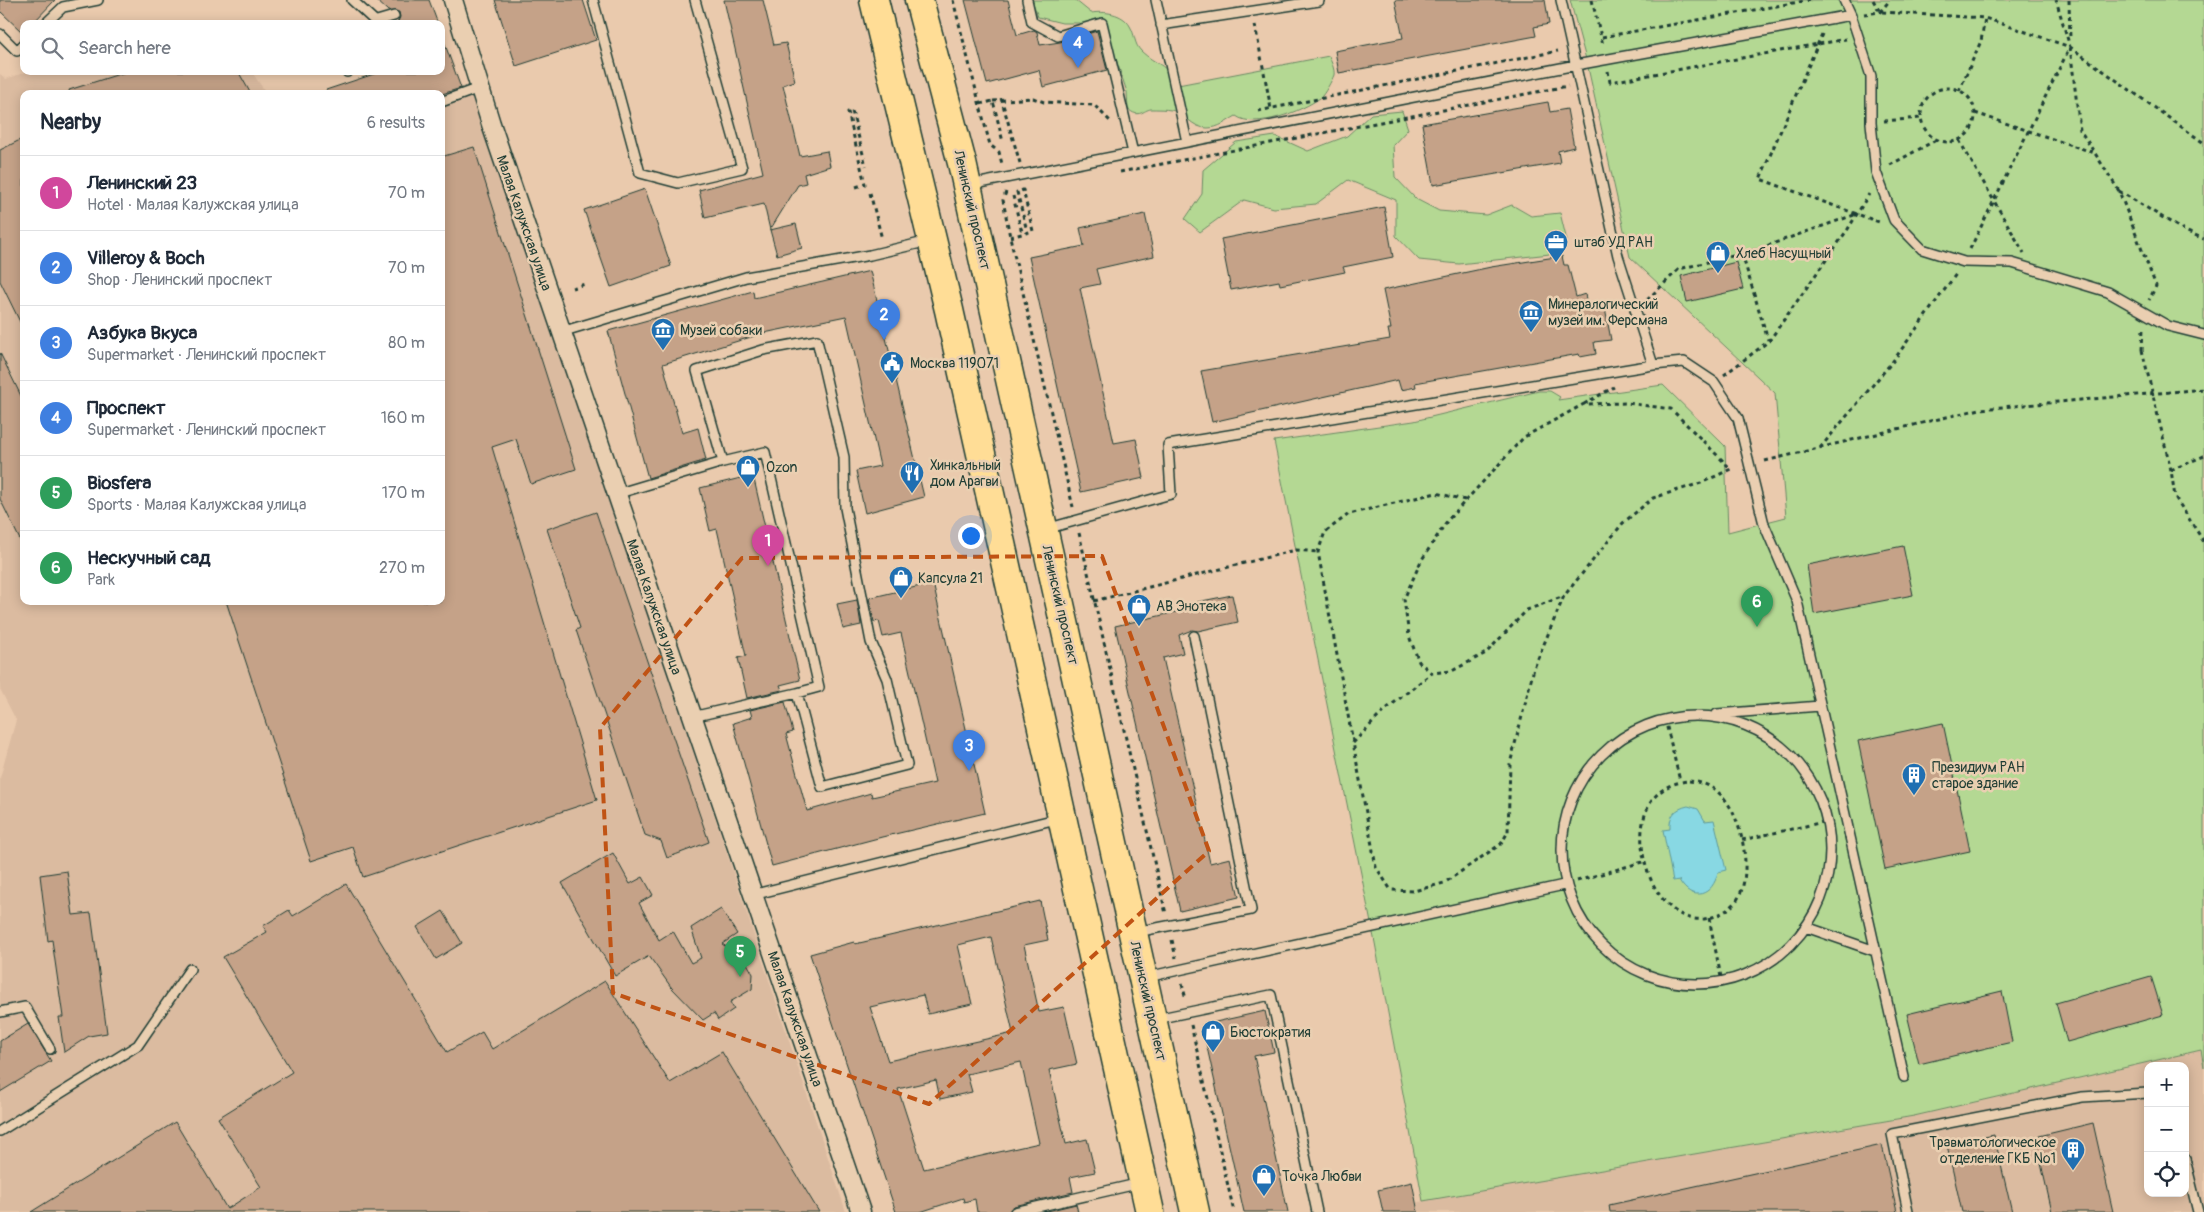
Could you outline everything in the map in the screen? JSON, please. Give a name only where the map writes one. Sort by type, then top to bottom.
[{"type":"main road","points":[[874,0],[932,240],[1150,1212]]},
{"type":"main road","name":"Ленинский проспект","points":[[919,0],[967,186],[1195,1212]]},
{"type":"street","name":"Малая Калужская улица","points":[[454,0],[479,88],[691,717],[861,1212]]},
{"type":"lane","points":[[48,20],[59,3],[98,0]]},
{"type":"lane","points":[[352,0],[376,20]]},
{"type":"lane","points":[[592,0],[640,173],[678,183],[742,168],[695,0]]},
{"type":"lane","points":[[1027,0],[1032,22],[1058,36],[1102,23],[1134,153]]},
{"type":"lane","points":[[1156,0],[1186,142]]},
{"type":"lane","points":[[1561,0],[1572,66],[1579,84],[1618,256],[1653,365]]},
{"type":"lane","points":[[1844,0],[1851,15],[1871,76],[1876,172],[1894,220],[1922,249],[1964,262],[2012,264],[2108,292],[2168,326],[2204,334]]},
{"type":"lane","points":[[1161,25],[1319,1]]},
{"type":"lane","points":[[967,186],[1007,182],[1186,142],[1572,66],[1851,15]]},
{"type":"lane","points":[[383,20],[394,16]]},
{"type":"lane","points":[[0,34],[17,50],[20,47]]},
{"type":"lane","points":[[445,101],[479,88]]},
{"type":"lane","points":[[561,332],[746,277],[870,255],[932,240]]},
{"type":"lane","points":[[723,462],[697,371],[763,350],[817,340],[844,457],[845,508],[871,642],[887,679],[907,765],[822,787],[797,693]]},
{"type":"lane","points":[[1043,529],[1171,494],[1168,445],[1653,365],[1684,362],[1714,382],[1738,418],[1764,524],[1797,601],[1904,1077]]},
{"type":"lane","points":[[616,494],[723,462],[765,452],[819,687],[691,717]]},
{"type":"lane","points":[[1133,933],[1250,910],[1194,636]]},
{"type":"lane","points":[[1699,715],[1732,720],[1749,726],[1771,738],[1791,754],[1807,774],[1820,796],[1828,821],[1830,849],[1828,876],[1820,903],[1806,927],[1788,948],[1766,965],[1740,977],[1722,982],[1688,984],[1654,978],[1622,963],[1596,941],[1576,912],[1564,885],[1561,850],[1564,820],[1574,792],[1590,766],[1611,745],[1636,729],[1665,719],[1699,715],[1820,706]]},
{"type":"lane","points":[[752,895],[1062,817]]},
{"type":"lane","points":[[1143,978],[1564,885]]},
{"type":"lane","points":[[1806,927],[1876,951]]},
{"type":"lane","points":[[0,1131],[138,1045],[190,968]]},
{"type":"lane","points":[[1153,1020],[1271,995],[1317,1212]]},
{"type":"lane","points":[[0,1012],[25,1007],[50,1049]]},
{"type":"lane","points":[[1908,1212],[1892,1134],[2082,1097],[2144,1093]]},
{"type":"lane","points":[[2189,1175],[2198,1212]]},
{"type":"lane","points":[[1015,1212],[1143,1182]]},
{"type":"path","points":[[953,0],[990,144],[999,152],[1007,182],[1003,200],[1010,237],[1234,1212]]},
{"type":"path","points":[[1592,0],[1602,37],[1810,0]]},
{"type":"path","points":[[1873,0],[1880,12]]},
{"type":"path","points":[[1880,12],[1890,0]]},
{"type":"path","points":[[1968,254],[2070,47],[2056,0]]},
{"type":"path","points":[[2069,0],[2070,47],[2080,130],[2119,191],[2156,286],[2144,312],[2142,350],[2171,470],[2175,497],[2204,542]]},
{"type":"path","points":[[1252,11],[1271,109]]},
{"type":"path","points":[[1851,15],[1880,12],[1985,18],[2070,47],[2204,143]]},
{"type":"path","points":[[1959,91],[1981,41],[1985,18]]},
{"type":"path","points":[[1610,82],[1858,37]]},
{"type":"path","points":[[1817,47],[1760,178],[1905,231]]},
{"type":"path","points":[[1252,113],[1561,51],[1572,66]]},
{"type":"path","points":[[1117,172],[1579,84]]},
{"type":"path","points":[[1941,89],[1959,91],[1972,104],[1975,113],[1970,131],[1958,140],[1946,142],[1936,140],[1924,127],[1921,118],[1926,100],[1932,93],[1941,89]]},
{"type":"path","points":[[980,104],[1001,98],[1032,98],[1044,102],[1094,105],[1120,131],[1128,132]]},
{"type":"path","points":[[1001,98],[1020,163]]},
{"type":"path","points":[[993,101],[1003,142]]},
{"type":"path","points":[[856,187],[865,184],[848,112],[852,111],[866,166]]},
{"type":"path","points":[[1975,113],[2095,153]]},
{"type":"path","points":[[1872,122],[1921,118]]},
{"type":"path","points":[[1714,382],[1769,341],[1867,200],[1876,172],[1936,140]]},
{"type":"path","points":[[1958,140],[2034,270]]},
{"type":"path","points":[[1007,182],[1024,185]]},
{"type":"path","points":[[1010,237],[1033,231],[1023,190],[1018,192],[1026,227],[1021,228],[1013,196]]},
{"type":"path","points":[[2119,191],[2185,231],[2204,239]]},
{"type":"path","points":[[870,193],[883,245]]},
{"type":"path","points":[[1636,311],[1679,269],[1742,254],[1858,214]]},
{"type":"path","points":[[1742,254],[1769,341]]},
{"type":"path","points":[[1820,448],[1892,361],[1959,269]]},
{"type":"path","points":[[572,288],[585,284]]},
{"type":"path","points":[[1765,461],[1980,409],[2204,389]]},
{"type":"path","points":[[1432,673],[1419,662],[1409,636],[1404,599],[1422,561],[1447,521],[1524,437],[1584,404],[1627,403],[1671,409],[1731,469],[1701,483],[1653,498],[1623,523],[1564,596],[1534,668],[1513,754],[1508,832],[1501,844],[1444,883],[1414,891],[1391,890],[1376,867],[1318,552],[1325,532],[1349,514],[1436,493],[1465,500]]},
{"type":"path","points":[[2171,470],[2204,456]]},
{"type":"path","points":[[1094,601],[1296,550],[1318,552]]},
{"type":"path","points":[[1353,743],[1385,710],[1432,673],[1452,671],[1486,653],[1527,610],[1564,596]]},
{"type":"path","points":[[1665,719],[1680,782]]},
{"type":"path","points":[[1680,782],[1706,784],[1720,793],[1730,807],[1742,840],[1746,876],[1742,891],[1729,908],[1708,918],[1686,917],[1666,905],[1652,883],[1646,861],[1642,830],[1647,806],[1664,787],[1680,782]]},
{"type":"path","points":[[1742,840],[1828,821]]},
{"type":"path","points":[[1564,885],[1646,861]]},
{"type":"path","points":[[1708,918],[1722,982]]},
{"type":"highlighted area","points":[[1102,556],[1209,851],[929,1104],[613,993],[600,728],[742,558]]},
{"type":"shaded area","points":[[0,74],[6,79],[20,74],[254,75],[264,90],[20,90],[20,605],[445,605],[445,98],[473,88],[846,1212],[0,1212],[0,778],[16,720],[0,689]]},
{"type":"shaded area","points":[[2202,1050],[2204,1067],[2204,1212],[1380,1212],[1423,1201],[1914,1116],[2144,1063],[2144,1197],[2189,1197],[2189,1062],[2150,1062]]},
{"type":"green space","points":[[1032,0],[1075,0],[1091,13],[1102,12],[1123,18],[1130,26],[1141,51],[1165,68],[1178,85],[1329,56],[1334,75],[1320,98],[1291,113],[1266,120],[1244,120],[1236,116],[1219,126],[1202,128],[1176,111],[1151,109],[1138,114],[1128,109],[1127,92],[1111,44],[1080,23],[1062,23],[1038,17]]},
{"type":"green space","points":[[1570,0],[2204,0],[2204,1067],[2201,1050],[1914,1116],[1423,1201],[1375,943],[1274,441],[1414,421],[1539,391],[1550,391],[1560,397],[1558,400],[1663,385],[1725,446],[1728,532],[1786,517],[1775,393],[1630,257],[1587,63]]},
{"type":"green space","points":[[1402,111],[1408,129],[1393,145],[1395,177],[1416,199],[1439,211],[1486,215],[1512,205],[1531,216],[1560,213],[1567,241],[1550,254],[1459,264],[1419,260],[1396,236],[1396,200],[1348,180],[1316,204],[1274,208],[1244,200],[1200,232],[1185,219],[1202,194],[1203,170],[1236,142],[1275,136],[1308,151],[1347,136],[1371,114]]},
{"type":"water","points":[[1688,806],[1698,809],[1705,821],[1714,820],[1726,870],[1718,872],[1712,887],[1702,894],[1690,892],[1679,880],[1673,881],[1663,830],[1670,829],[1672,816],[1676,811]]},
{"type":"building","points":[[0,0],[55,0],[36,20],[20,20],[20,30],[0,11]]},
{"type":"building","points":[[376,0],[429,0],[436,20],[399,20],[399,12],[388,11]]},
{"type":"building","points":[[495,0],[583,0],[596,40],[516,66]]},
{"type":"building","points":[[724,0],[763,0],[774,45],[786,43],[795,81],[783,85],[800,156],[827,151],[830,166],[804,174],[806,183],[798,185],[770,230],[764,204],[705,218],[699,190],[763,173]]},
{"type":"building","points":[[965,0],[1008,0],[1017,35],[1034,30],[1037,32],[1040,45],[1060,42],[1097,31],[1107,70],[1043,87],[1039,70],[987,84]]},
{"type":"building","points":[[1395,0],[1545,0],[1549,24],[1534,27],[1536,36],[1339,73],[1335,51],[1403,38]]},
{"type":"building","points":[[445,44],[461,88],[445,93],[445,90],[326,90],[371,75],[445,75]]},
{"type":"building","points":[[116,75],[240,75],[249,90],[69,90]]},
{"type":"building","points":[[1548,102],[1550,112],[1567,109],[1574,147],[1558,151],[1560,163],[1433,185],[1422,124]]},
{"type":"building","points":[[20,140],[20,322],[0,281],[0,150]]},
{"type":"building","points":[[474,147],[576,469],[531,484],[516,439],[492,447],[597,800],[363,877],[353,847],[311,861],[227,605],[445,605],[445,156]]},
{"type":"building","points":[[645,189],[671,266],[611,287],[584,210]]},
{"type":"building","points":[[1384,207],[1393,257],[1343,267],[1345,272],[1280,285],[1279,281],[1231,290],[1221,239]]},
{"type":"building","points":[[1145,214],[1154,256],[1096,269],[1100,284],[1080,288],[1114,443],[1136,439],[1144,478],[1081,492],[1029,257],[1084,246],[1080,228]]},
{"type":"building","points":[[796,224],[802,248],[777,255],[770,230]]},
{"type":"building","points":[[1562,256],[1564,265],[1568,265],[1576,297],[1585,294],[1587,305],[1604,303],[1611,340],[1594,342],[1596,354],[1580,357],[1579,354],[1415,383],[1416,387],[1401,390],[1398,380],[1212,422],[1201,371],[1390,339],[1388,329],[1391,329],[1383,290],[1491,267]]},
{"type":"building","points":[[1736,262],[1743,289],[1687,302],[1681,276]]},
{"type":"building","points":[[870,271],[924,497],[865,513],[856,471],[880,466],[846,316],[764,333],[663,364],[682,433],[698,428],[706,460],[648,478],[608,331],[753,291],[754,298]]},
{"type":"building","points":[[0,353],[20,394],[20,540],[0,499]]},
{"type":"building","points":[[753,475],[800,680],[780,685],[782,690],[747,698],[738,658],[746,656],[717,529],[710,531],[700,488]]},
{"type":"building","points":[[596,512],[709,842],[667,858],[661,841],[645,835],[576,630],[580,628],[547,529]]},
{"type":"building","points":[[1903,546],[1913,595],[1814,614],[1807,565]]},
{"type":"building","points":[[933,583],[985,813],[882,837],[772,866],[733,723],[752,717],[750,710],[785,702],[793,732],[786,734],[807,811],[871,793],[872,797],[935,783],[901,633],[883,637],[879,621],[874,622],[869,598]]},
{"type":"building","points":[[1232,595],[1238,622],[1198,631],[1192,630],[1179,635],[1183,653],[1163,658],[1210,863],[1230,858],[1239,897],[1180,911],[1115,626],[1198,607],[1197,602]]},
{"type":"building","points":[[857,600],[861,625],[843,629],[837,604]]},
{"type":"building","name":"Президиум РАН старое здание","points":[[1943,723],[1970,851],[1885,869],[1858,741]]},
{"type":"building","points":[[613,853],[630,884],[643,877],[653,895],[639,903],[659,940],[673,931],[691,963],[701,958],[691,928],[721,909],[737,934],[722,944],[744,958],[753,974],[752,989],[730,1002],[734,1009],[718,1020],[714,1013],[703,1020],[671,987],[649,956],[615,976],[562,883]]},
{"type":"building","points":[[67,871],[73,915],[91,913],[107,1033],[89,1036],[64,1052],[59,1017],[63,1017],[52,940],[48,941],[40,875]]},
{"type":"building","points":[[346,884],[447,1052],[482,1032],[492,1049],[605,981],[670,1083],[722,1052],[819,1212],[31,1212],[175,1122],[227,1209],[261,1187],[218,1118],[292,1072],[223,957],[267,932],[263,926],[289,910],[293,916]]},
{"type":"building","points":[[1040,901],[1048,940],[1024,945],[1039,1012],[1064,1007],[1077,1064],[1049,1070],[1066,1144],[1087,1139],[1095,1172],[1070,1177],[1073,1192],[1014,1206],[1009,1212],[977,1212],[975,1199],[964,1202],[963,1198],[920,1212],[896,1212],[810,954],[854,942],[855,944]],"holes":[[[991,937],[1013,1033],[888,1061],[870,1007],[923,995],[928,1014],[972,1004],[958,945]],[[1021,1062],[1039,1143],[924,1169],[898,1089],[936,1080],[940,1099],[972,1092],[967,1074]]]},
{"type":"building","points":[[443,911],[462,943],[436,959],[417,927]]},
{"type":"building","points":[[2151,976],[2163,1015],[2067,1042],[2056,1003]]},
{"type":"building","points":[[2002,991],[2012,1042],[1919,1064],[1907,1014]]},
{"type":"building","points":[[1265,1011],[1274,1052],[1254,1056],[1288,1212],[1244,1212],[1202,1025]]},
{"type":"building","points":[[28,1024],[51,1061],[0,1092],[0,1041]]},
{"type":"building","name":"Травматологическое отделение ГКБ №1","points":[[2093,1123],[2113,1212],[2052,1212],[2035,1137]]},
{"type":"building","name":"Травматологическое отделение ГКБ №1","points":[[1994,1135],[2012,1212],[1962,1212],[1947,1145]]},
{"type":"building","points":[[1882,1145],[1897,1212],[1610,1212],[1609,1205]]},
{"type":"building","points":[[1412,1182],[1418,1212],[1383,1212],[1378,1190]]},
{"type":"building","points":[[1076,1204],[1078,1212],[1043,1212]]},
{"type":"place","name":"Проспект","points":[[1078,68]]},
{"type":"place","name":"штаб УД РАН","points":[[1556,263]]},
{"type":"place","name":"Хлеб Насущный","points":[[1718,274]]},
{"type":"place","name":"Минералогический музей им. Ферсмана","points":[[1531,333]]},
{"type":"place","name":"Villeroy & Boch","points":[[884,340]]},
{"type":"place","name":"Музей собаки","points":[[663,351]]},
{"type":"place","name":"Москва 119071","points":[[892,384]]},
{"type":"place","name":"Ozon","points":[[748,488]]},
{"type":"place","name":"Хинкальный дом Арагви","points":[[912,494]]},
{"type":"place","name":"Ленинский 23","points":[[768,566]]},
{"type":"place","name":"Капсула 21","points":[[901,599]]},
{"type":"place","name":"АВ Энотека","points":[[1139,627]]},
{"type":"place","name":"Нескучный сад","points":[[1757,627]]},
{"type":"place","name":"Азбука Вкуса","points":[[969,771]]},
{"type":"place","name":"Президиум РАН старое здание","points":[[1914,796]]},
{"type":"place","name":"Biosfera","points":[[740,977]]},
{"type":"place","name":"Бюстократия","points":[[1213,1053]]},
{"type":"place","name":"Травматологическое отделение ГКБ №1","points":[[2073,1171]]},
{"type":"place","name":"Точка Любви","points":[[1264,1197]]}]
